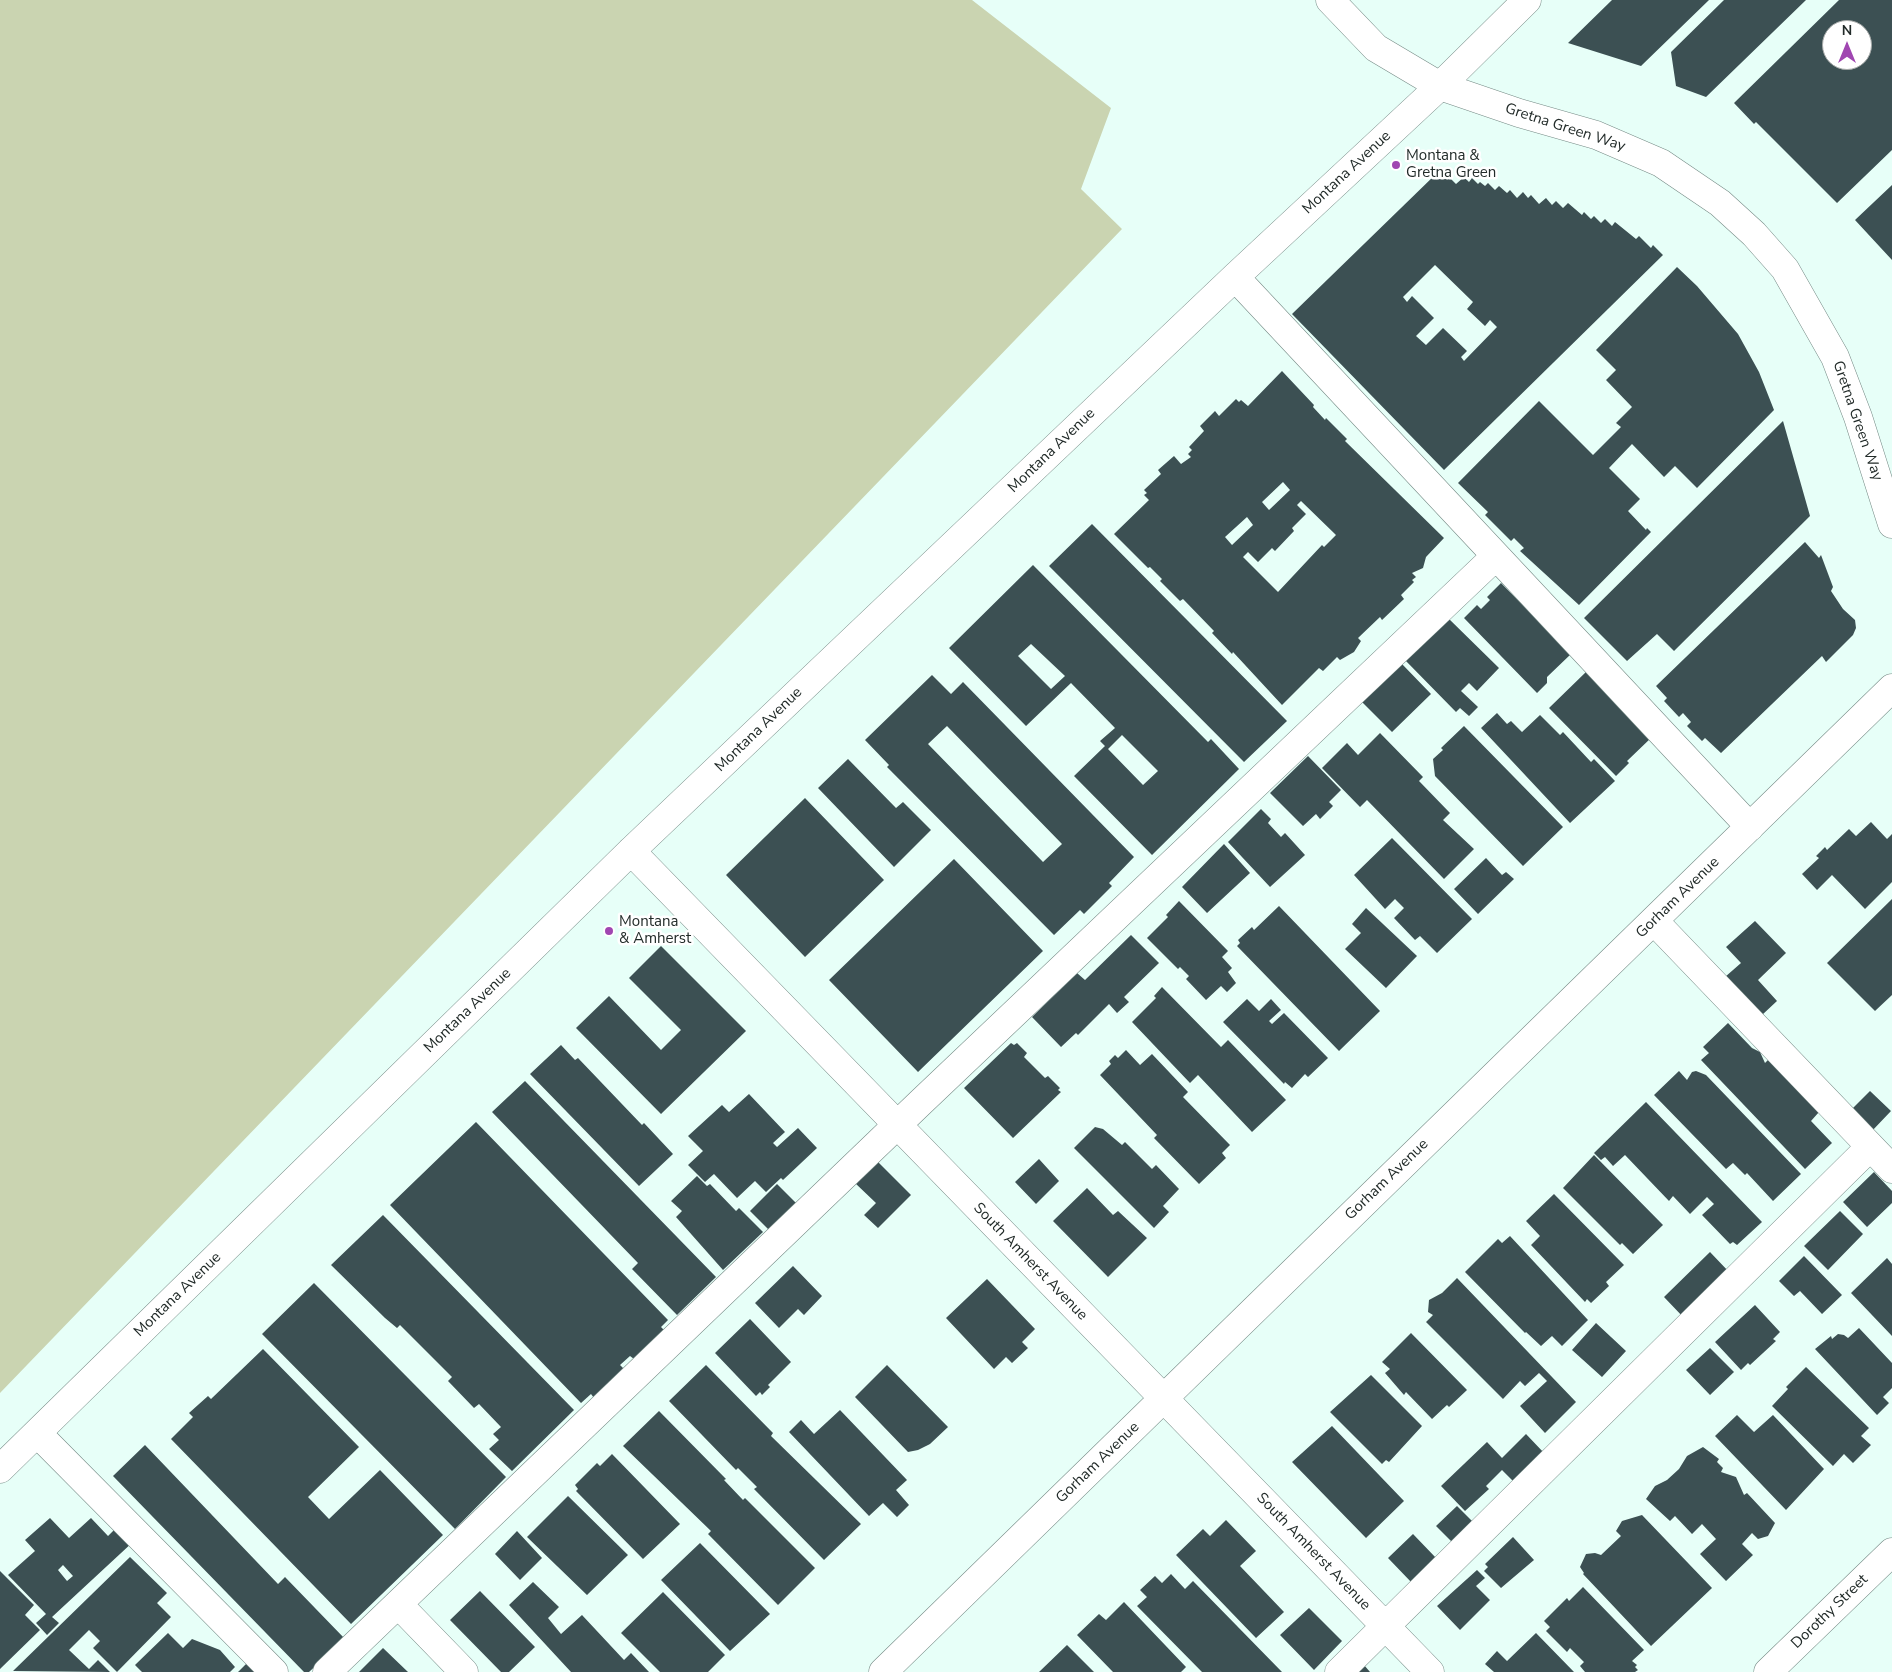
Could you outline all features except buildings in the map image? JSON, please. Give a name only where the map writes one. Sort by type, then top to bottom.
[{"type":"street","name":"Gretna Green Way","points":[[1330,0],[1376,48],[1440,86],[1519,114],[1596,135],[1661,163],[1720,203],[1754,234],[1784,269],[1835,357],[1858,417],[1892,524]]},
{"type":"street","name":"Montana Avenue","points":[[0,1470],[631,851],[1235,277],[1440,86],[1527,0]]},
{"type":"street","points":[[1235,277],[1750,827]]},
{"type":"street","points":[[327,1672],[399,1605],[897,1125],[1496,556]]},
{"type":"street","name":"Gorham Avenue","points":[[883,1672],[1892,688]]},
{"type":"street","name":"South Amherst Avenue","points":[[631,851],[1430,1672]]},
{"type":"street","points":[[1654,922],[1892,1169]]},
{"type":"street","points":[[1339,1672],[1870,1147]]},
{"type":"street","points":[[37,1433],[274,1672]]},
{"type":"street","name":"Dorothy Street","points":[[1768,1672],[1892,1552]]},
{"type":"street","points":[[399,1605],[464,1672]]},
{"type":"green space","points":[[0,0],[972,0],[1111,108],[1081,189],[1122,229],[0,1393]]},
{"type":"place","name":"Montana & Gretna Green","points":[[1396,165]]},
{"type":"place","name":"Montana & Amherst","points":[[609,931]]}]
